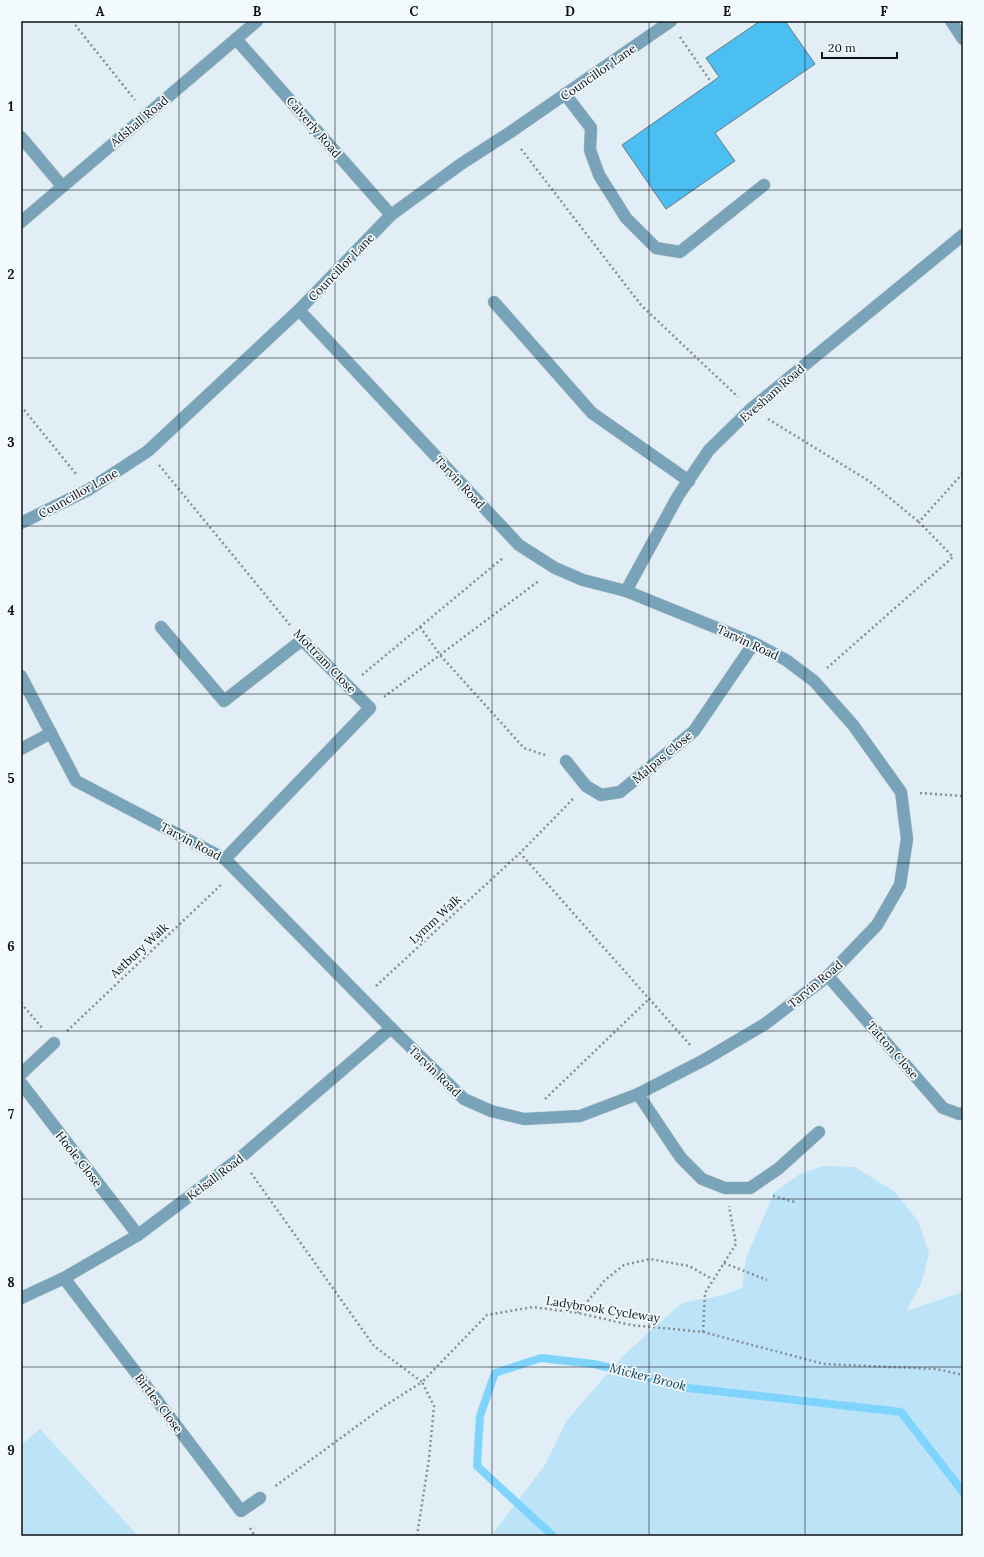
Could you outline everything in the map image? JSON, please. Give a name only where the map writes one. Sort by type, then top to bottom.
[{"type":"street","name":"Adshall Road","points":[[21,222],[257,21]]},
{"type":"street","name":"Councillor Lane","points":[[21,523],[88,490],[148,451],[299,310],[391,215],[461,164],[509,133],[670,21]]},
{"type":"street","points":[[951,21],[963,39]]},
{"type":"street","name":"Calverly Road","points":[[236,39],[391,215]]},
{"type":"street","points":[[565,94],[591,128],[590,150],[599,175],[626,218],[656,248],[680,252],[764,185]]},
{"type":"street","points":[[21,137],[62,186]]},
{"type":"street","name":"Evesham Road","points":[[626,591],[678,496],[709,450],[751,408],[963,235]]},
{"type":"street","points":[[494,302],[592,413],[689,481]]},
{"type":"street","name":"Tarvin Road","points":[[21,676],[76,781],[225,859],[362,999],[464,1099],[491,1111],[524,1119],[580,1116],[638,1094],[704,1060],[765,1024],[828,976],[877,925],[900,885],[906,839],[901,792],[853,725],[814,681],[786,660],[754,643],[626,591],[582,580],[555,568],[519,545],[299,310]]},
{"type":"street","points":[[161,627],[224,701],[302,640]]},
{"type":"street","name":"Mottram Close","points":[[302,640],[370,708]]},
{"type":"street","name":"Malpas Close","points":[[566,761],[586,786],[601,795],[620,792],[694,731],[754,643]]},
{"type":"street","points":[[225,859],[370,708]]},
{"type":"street","points":[[21,749],[51,733]]},
{"type":"street","name":"Tatton Close","points":[[828,976],[943,1108],[959,1114],[963,1113]]},
{"type":"street","name":"Kelsall Road","points":[[21,1298],[64,1278],[138,1235],[240,1158],[391,1028]]},
{"type":"street","points":[[21,1074],[54,1043]]},
{"type":"street","name":"Hoole Close","points":[[21,1083],[138,1235]]},
{"type":"street","points":[[638,1094],[681,1158],[702,1179],[725,1188],[750,1188],[778,1169],[819,1132]]},
{"type":"street","name":"Birtles Close","points":[[64,1278],[241,1511],[260,1498]]},
{"type":"path","points":[[72,21],[147,114]]},
{"type":"path","points":[[670,21],[711,82]]},
{"type":"path","points":[[509,133],[640,305],[751,408],[869,481],[919,522],[953,557],[814,681]]},
{"type":"path","points":[[21,406],[88,490]]},
{"type":"path","name":"Mottram Close","points":[[148,451],[302,640]]},
{"type":"path","points":[[919,522],[963,473]]},
{"type":"path","points":[[349,686],[519,545]]},
{"type":"path","points":[[370,708],[441,656],[555,568]]},
{"type":"path","points":[[420,627],[441,656],[524,748],[566,761]]},
{"type":"path","name":"Lymm Walk","points":[[362,999],[520,854],[586,786]]},
{"type":"path","points":[[901,792],[963,796]]},
{"type":"path","points":[[520,854],[704,1060]]},
{"type":"path","name":"Astbury Walk","points":[[54,1043],[236,870]]},
{"type":"path","points":[[524,1119],[650,998]]},
{"type":"path","points":[[21,1003],[54,1043]]},
{"type":"path","points":[[240,1158],[374,1346],[422,1382],[434,1406],[429,1459],[418,1536]]},
{"type":"path","points":[[703,1332],[705,1293],[736,1244],[725,1188]]},
{"type":"path","points":[[578,1313],[605,1280],[624,1265],[650,1259],[681,1264],[689,1266],[712,1280]]},
{"type":"path","points":[[724,1263],[767,1280]]},
{"type":"path","name":"Ladybrook Cycleway","points":[[260,1498],[383,1407],[422,1382],[487,1315],[533,1307],[578,1313],[631,1325],[703,1332],[824,1364],[936,1369],[963,1375]]},
{"type":"shaded area","points":[[823,1166],[855,1167],[895,1192],[918,1221],[929,1253],[921,1284],[906,1311],[963,1292],[963,1536],[491,1536],[545,1465],[567,1420],[624,1355],[682,1303],[723,1295],[742,1288],[746,1258],[773,1196],[772,1194],[800,1174]]},
{"type":"shaded area","points":[[40,1429],[138,1536],[21,1536],[21,1445]]},
{"type":"building","points":[[760,21],[785,21],[815,64],[715,133],[735,161],[666,209],[622,145],[719,77],[706,58]]},
{"type":"waterway","name":"Micker Brook","points":[[553,1536],[477,1466],[480,1416],[495,1373],[541,1358],[594,1364],[688,1388],[901,1412],[963,1492]]}]
